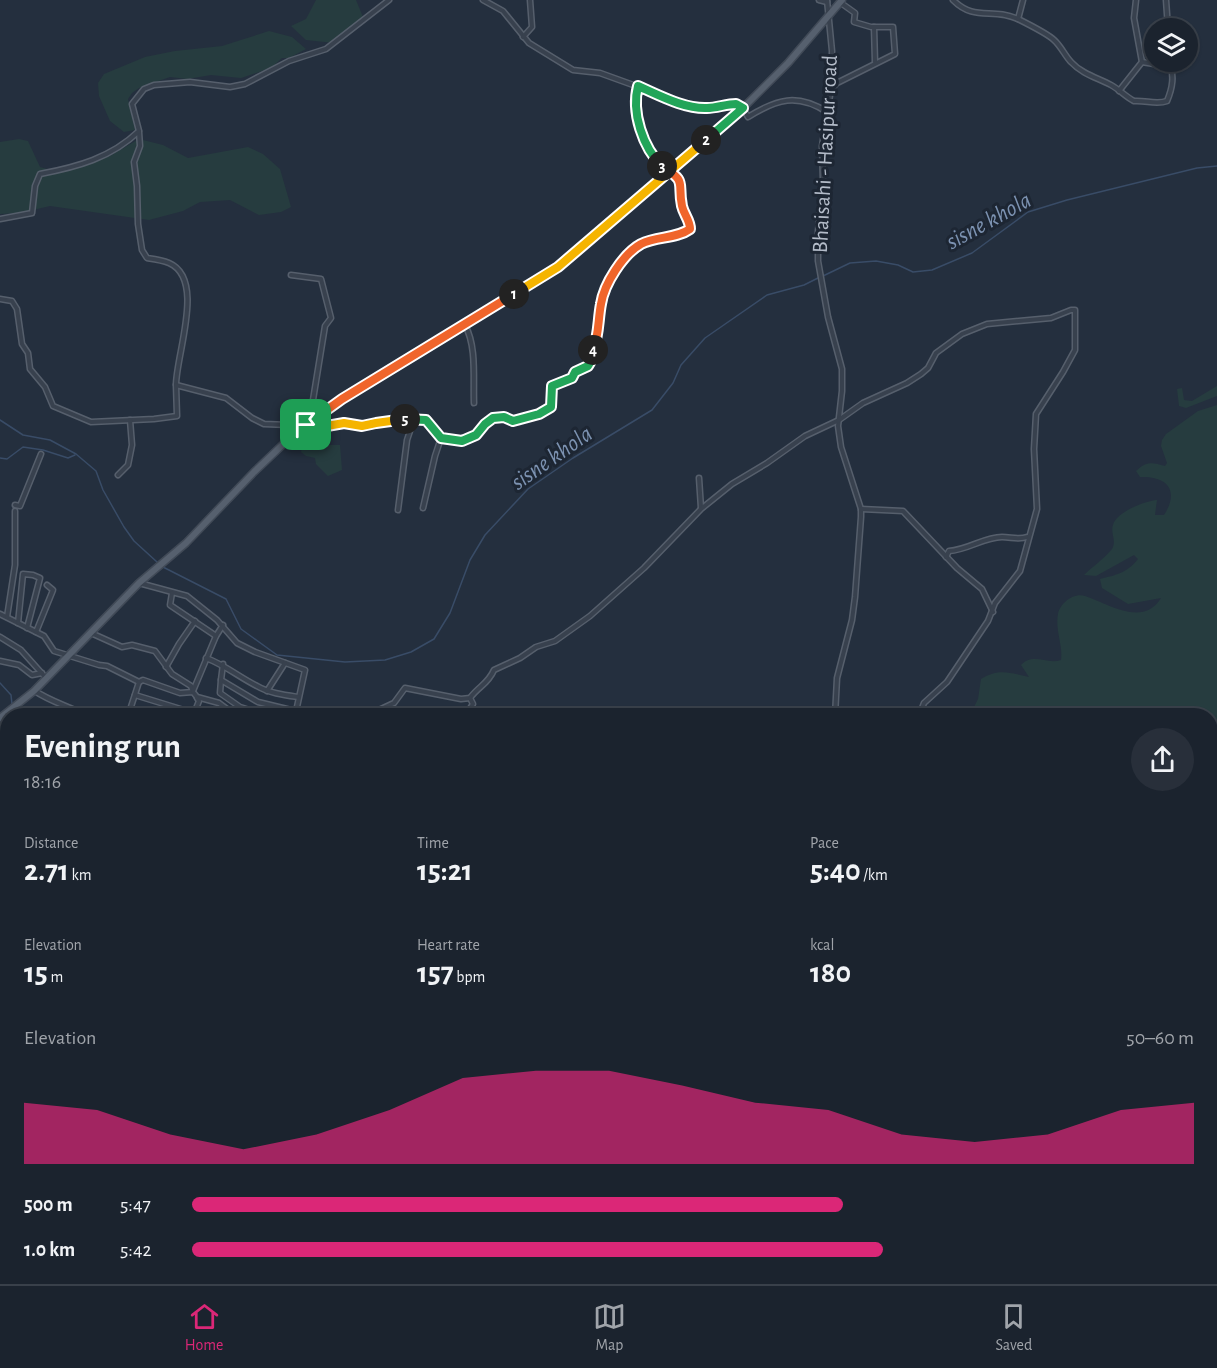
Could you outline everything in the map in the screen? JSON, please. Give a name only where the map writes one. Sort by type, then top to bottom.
[{"type":"main road","points":[[13,708],[34,691],[45,675],[139,583],[186,543],[295,433],[342,399],[558,267],[743,108],[780,72],[841,1]]},
{"type":"street","points":[[0,299],[12,301],[17,309],[22,344],[28,353],[30,369],[45,387],[53,406],[91,422],[177,416],[177,364],[189,305],[186,282],[171,263],[147,258],[142,250],[134,162],[140,146],[140,131],[132,104],[144,89],[153,85],[190,82],[230,87],[245,84],[289,61],[326,49],[388,0]]},
{"type":"street","points":[[483,0],[502,10],[529,43],[573,70],[600,73],[694,107],[736,104],[743,108],[748,117],[770,104],[786,100],[813,103],[827,112]]},
{"type":"street","points":[[523,37],[532,27],[530,0]]},
{"type":"street","points":[[819,0],[827,1]]},
{"type":"street","points":[[953,0],[962,8],[973,13],[998,13],[1018,19],[1055,41],[1072,64],[1079,69],[1134,101],[1165,102],[1173,85],[1172,72]]},
{"type":"street","points":[[1018,19],[1023,0]]},
{"type":"street","points":[[1119,91],[1142,63],[1134,18],[1136,0]]},
{"type":"street","points":[[1166,0],[1167,18]]},
{"type":"street","name":"Bhaisahi - Hasipur road","points":[[827,1],[832,51],[831,89],[822,146],[823,181],[818,231],[818,261],[842,369],[839,436],[844,461],[861,509],[856,589],[852,620],[837,678],[835,708]]},
{"type":"street","points":[[831,89],[837,83],[875,62],[895,54],[893,27],[874,27],[854,22],[855,14],[841,1]]},
{"type":"street","points":[[874,27],[875,62]]},
{"type":"street","points":[[306,425],[327,426],[344,423],[362,426],[415,418],[426,420],[441,438],[462,441],[476,435],[493,418],[504,417],[513,421],[539,414],[551,407],[552,386],[572,378],[575,372],[588,366],[591,361],[591,354],[596,343],[601,301],[615,269],[640,245],[683,234],[690,229],[681,204],[679,180],[652,157],[644,137],[636,105],[638,86]]},
{"type":"street","points":[[0,219],[32,213],[34,186],[40,174],[83,164],[108,155],[140,131]]},
{"type":"street","points":[[291,275],[321,279],[331,318],[326,326],[312,406],[317,417]]},
{"type":"street","points":[[383,708],[394,703],[405,688],[461,699],[470,698],[476,690],[490,680],[495,670],[536,647],[555,641],[590,616],[655,559],[701,509],[732,484],[805,436],[839,420],[863,403],[921,374],[928,368],[936,353],[962,333],[987,324],[1051,318],[1076,310],[1075,351],[1036,414],[1034,448],[1036,509],[1020,571],[995,603],[993,612],[947,682],[924,703],[922,708]]},
{"type":"street","points":[[465,324],[472,347],[474,403]]},
{"type":"street","points":[[177,385],[226,399],[264,424],[289,425],[295,433]]},
{"type":"street","points":[[398,510],[407,440],[415,418]]},
{"type":"street","points":[[118,475],[128,465],[132,445],[130,420]]},
{"type":"street","points":[[423,508],[441,438]]},
{"type":"street","points":[[15,505],[20,506],[41,454]]},
{"type":"street","points":[[699,478],[701,509]]},
{"type":"street","points":[[861,509],[903,511],[946,557],[982,589],[993,612]]},
{"type":"street","points":[[7,617],[15,565],[15,511]]},
{"type":"street","points":[[946,557],[949,551],[977,545],[994,538],[1022,539],[1028,537]]},
{"type":"street","points":[[18,623],[23,574],[33,575],[40,578],[27,628]]},
{"type":"street","points":[[139,583],[186,596],[206,609],[237,643],[305,670],[297,708]]},
{"type":"street","points":[[36,632],[53,590],[47,585]]},
{"type":"street","points":[[172,593],[170,605],[216,636]]},
{"type":"street","points":[[0,614],[44,636],[54,651],[107,666],[139,682],[143,680],[180,693],[193,692]]},
{"type":"street","points":[[166,667],[195,621]]},
{"type":"street","points":[[193,692],[206,658],[223,625]]},
{"type":"street","points":[[90,633],[122,647],[132,645],[155,651],[172,674],[191,686],[199,701],[196,708]]},
{"type":"street","points":[[0,637],[21,650],[45,675]]},
{"type":"street","points":[[206,658],[223,664],[267,691],[298,698]]},
{"type":"street","points":[[0,661],[19,665],[32,675],[45,675]]},
{"type":"street","points":[[267,691],[285,663]]},
{"type":"street","points":[[223,664],[220,693],[243,708]]},
{"type":"street","points":[[221,680],[258,702],[283,708]]},
{"type":"street","points":[[131,708],[139,682]]},
{"type":"street","points":[[34,691],[68,708]]},
{"type":"street","points":[[135,695],[177,708]]},
{"type":"street","points":[[197,697],[215,701],[225,708]]},
{"type":"street","points":[[470,698],[473,704],[470,708]]},
{"type":"green space","points":[[316,0],[356,0],[363,17],[334,43],[306,40],[291,26],[306,19]]},
{"type":"green space","points":[[269,31],[292,37],[306,49],[289,58],[282,58],[271,68],[241,78],[211,75],[187,79],[170,77],[139,88],[128,99],[135,130],[124,132],[110,121],[99,96],[98,83],[104,74],[145,57],[222,46]]},
{"type":"green space","points":[[19,139],[28,141],[40,167],[58,172],[108,157],[139,139],[163,145],[188,158],[248,147],[263,154],[280,169],[291,207],[281,212],[259,215],[230,200],[200,202],[183,211],[149,220],[50,206],[20,213],[0,214],[0,142]]},
{"type":"green space","points":[[1217,386],[1217,396],[1186,408],[1179,406],[1177,389],[1182,388],[1184,400],[1192,401]]},
{"type":"green space","points":[[1217,405],[1217,708],[974,708],[978,699],[981,679],[993,673],[1005,672],[1029,677],[1021,665],[1026,661],[1030,659],[1061,660],[1058,614],[1068,599],[1081,595],[1114,608],[1135,612],[1153,607],[1161,598],[1128,604],[1102,588],[1100,579],[1116,575],[1130,567],[1138,559],[1134,555],[1096,576],[1084,575],[1112,549],[1114,543],[1112,528],[1119,516],[1145,502],[1157,500],[1155,515],[1164,515],[1171,498],[1168,486],[1157,479],[1140,477],[1136,471],[1149,463],[1165,466],[1167,463],[1161,446],[1162,440],[1166,434],[1198,411]]},
{"type":"green space","points":[[304,438],[318,445],[340,445],[342,470],[328,476],[316,464],[315,458],[301,452]]},
{"type":"waterway","name":"sisne khola","points":[[823,276],[850,263],[876,261],[898,265],[913,272],[932,270],[972,253],[1028,212],[1197,168],[1217,166]]},
{"type":"waterway","name":"sisne khola","points":[[161,566],[226,599],[241,629],[277,655],[345,662],[385,660],[411,652],[434,639],[450,613],[470,560],[485,535],[528,489],[573,458],[652,410],[673,383],[681,365],[705,338],[767,295],[804,285],[818,278]]},
{"type":"waterway","name":"sisne khola","points":[[0,420],[23,435],[50,440],[76,454],[96,471],[103,490],[124,527],[134,541],[157,562]]},
{"type":"waterway","points":[[0,458],[7,459],[23,447],[43,450],[68,458],[75,455]]},
{"type":"waterway","points":[[0,683],[11,695],[12,704]]},
{"type":"route","points":[[306,425],[327,426],[344,423],[362,426],[415,418],[426,420],[441,438],[462,441],[476,435],[493,418],[504,417],[513,421],[539,414],[551,407],[552,386],[572,378],[575,372],[583,370],[591,361],[591,354],[596,343],[601,301],[615,269],[640,245],[683,234],[690,229],[689,220],[681,204],[682,192],[679,180],[671,171],[652,157],[640,126],[636,105],[638,86],[694,107],[736,104],[743,108],[705,140],[671,171],[619,216],[558,267],[342,399],[306,425]]}]
